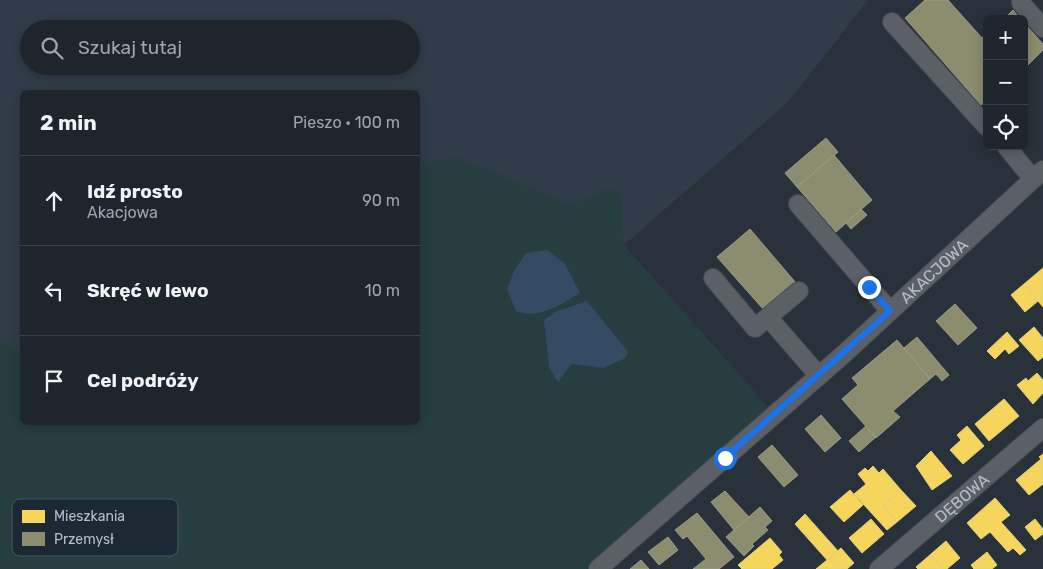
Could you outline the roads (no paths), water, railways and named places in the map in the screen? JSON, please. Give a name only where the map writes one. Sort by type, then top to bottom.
[{"type":"street","points":[[1020,3],[1043,28]]},
{"type":"street","points":[[892,22],[983,123]]},
{"type":"street","points":[[1010,150],[1038,175]]},
{"type":"street","name":"AKACJOWA","points":[[598,569],[819,376],[1038,175]]},
{"type":"street","points":[[798,204],[890,311]]},
{"type":"street","points":[[712,278],[755,328],[799,291]]},
{"type":"street","points":[[768,317],[819,376]]},
{"type":"street","name":"DĘBOWA","points":[[880,569],[1043,428]]},
{"type":"water","points":[[548,250],[565,264],[580,293],[549,310],[533,314],[516,311],[507,289],[515,269],[526,253]]},
{"type":"water","points":[[587,301],[628,352],[625,358],[604,368],[571,364],[558,382],[549,367],[544,320],[555,312]]}]
